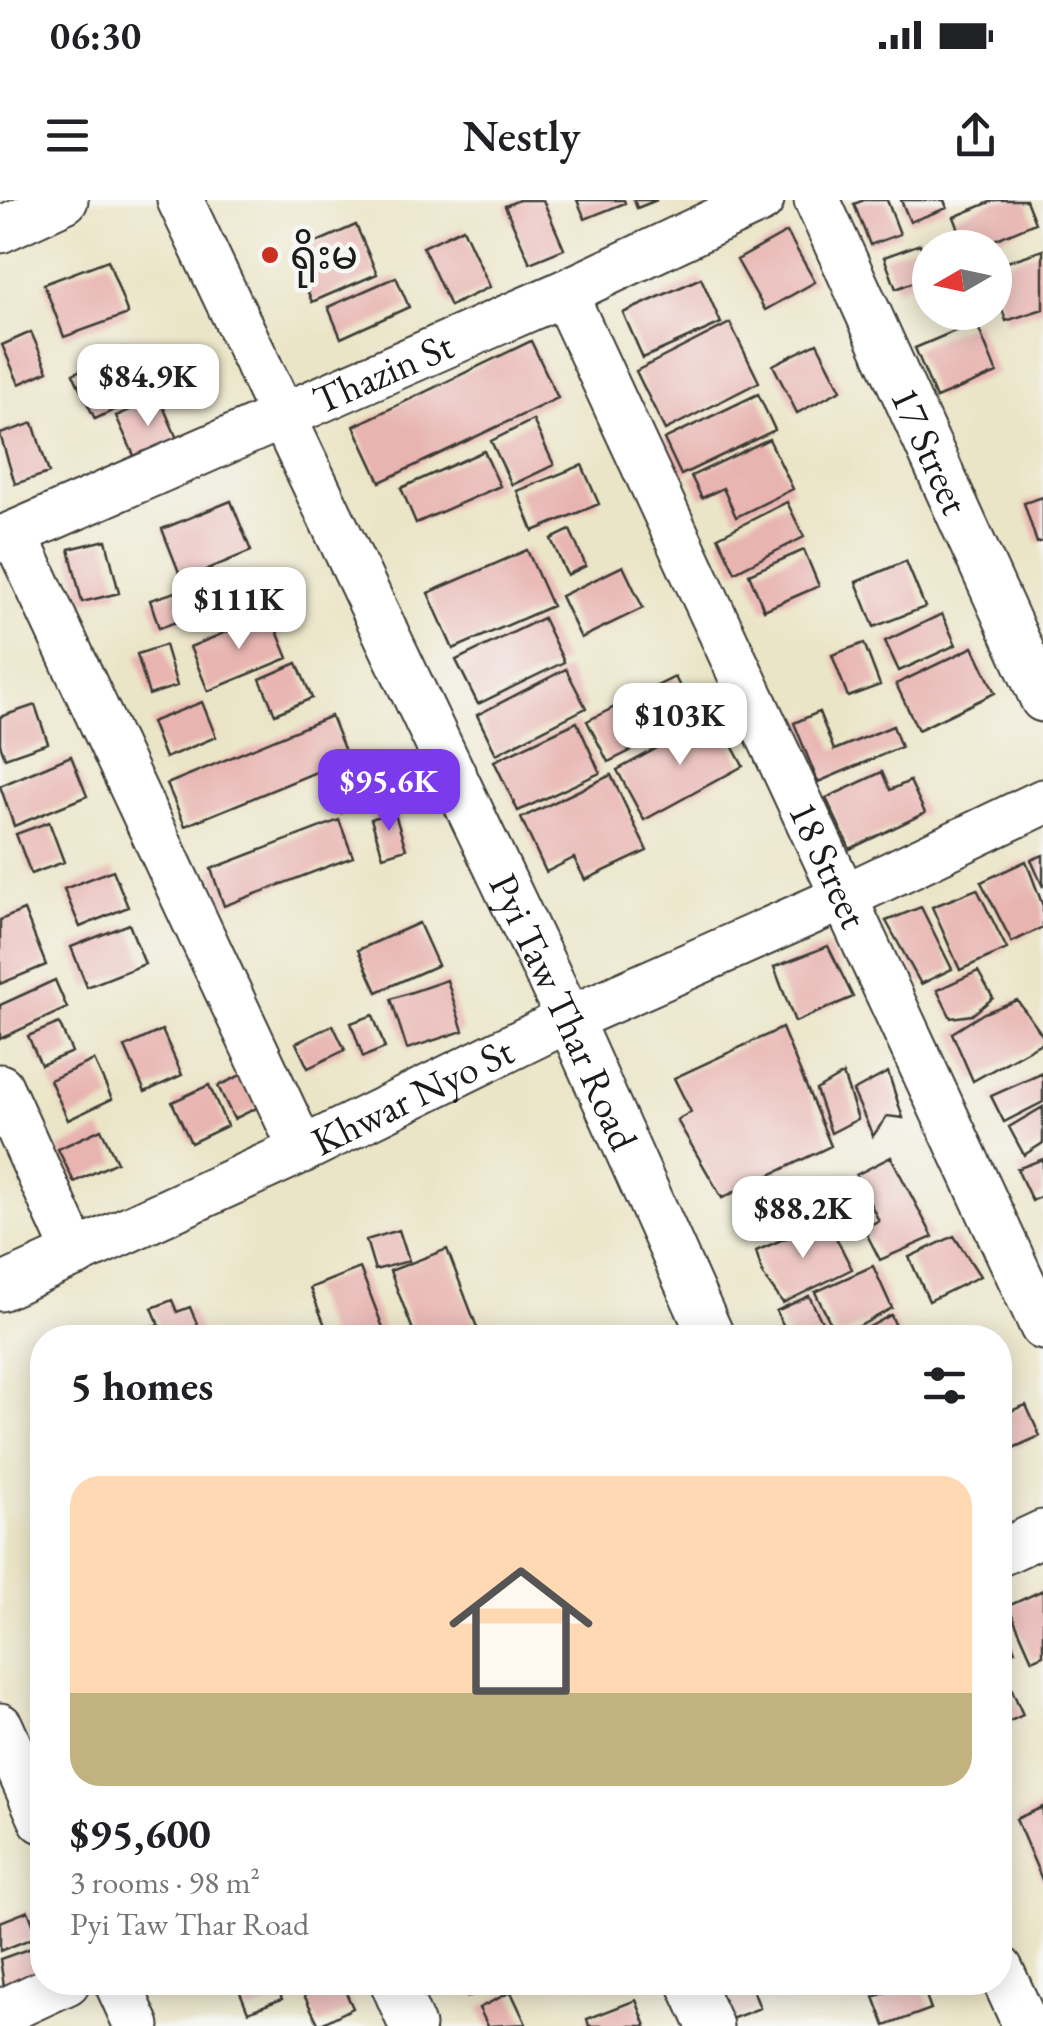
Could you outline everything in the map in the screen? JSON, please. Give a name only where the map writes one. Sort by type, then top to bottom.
[{"type":"street","points":[[0,230],[65,200]]},
{"type":"street","name":"Pyi Taw Thar Road","points":[[180,200],[569,1019],[706,1325]]},
{"type":"street","name":"Thazin St","points":[[7,537],[564,293],[761,200]]},
{"type":"street","name":"17 Street","points":[[816,200],[1043,700]]},
{"type":"street","name":"18 Street","points":[[564,293],[1043,1327]]},
{"type":"street","points":[[7,537],[302,1150]]},
{"type":"street","name":"Khwar Nyo St","points":[[0,1288],[302,1150],[569,1019],[842,898],[1043,802]]},
{"type":"street","points":[[0,1087],[76,1254]]},
{"type":"street","points":[[1012,1548],[1043,1534]]},
{"type":"street","points":[[0,1726],[30,1793]]},
{"type":"street","points":[[0,2013],[38,1995]]},
{"type":"street","points":[[123,1995],[136,2026]]},
{"type":"street","points":[[399,1995],[412,2026]]},
{"type":"street","points":[[696,1995],[710,2026]]},
{"type":"street","points":[[1012,1995],[1026,2026]]},
{"type":"building","points":[[519,200],[543,200],[564,249],[530,263],[505,206]]},
{"type":"building","points":[[577,200],[624,200],[625,203],[585,219]]},
{"type":"building","points":[[634,200],[657,200],[637,208]]},
{"type":"building","points":[[887,200],[900,234],[870,245],[854,204]]},
{"type":"building","points":[[901,200],[944,200],[947,208],[910,222]]},
{"type":"building","points":[[995,200],[1026,200],[1035,223],[1012,233],[959,230],[954,217]]},
{"type":"building","points":[[356,225],[377,274],[312,302],[292,253]]},
{"type":"building","points":[[463,228],[490,287],[450,306],[423,247]]},
{"type":"building","points":[[787,232],[815,282],[765,310],[737,260]]},
{"type":"building","points":[[912,247],[912,283],[896,289],[884,257]]},
{"type":"building","points":[[1043,250],[1043,309],[1012,319],[1012,260]]},
{"type":"building","points":[[108,260],[128,314],[64,337],[44,284]]},
{"type":"building","points":[[396,277],[409,307],[341,338],[328,307]]},
{"type":"building","points":[[701,278],[721,323],[643,358],[623,313]]},
{"type":"building","points":[[730,323],[759,382],[665,430],[636,371]]},
{"type":"building","points":[[957,330],[979,330],[997,373],[936,398],[915,348]]},
{"type":"building","points":[[31,332],[48,371],[19,384],[2,345]]},
{"type":"building","points":[[531,341],[558,398],[380,482],[354,426]]},
{"type":"building","points":[[817,343],[841,390],[797,413],[773,365]]},
{"type":"building","points":[[124,348],[146,395],[95,419],[73,374]]},
{"type":"building","points":[[758,394],[775,430],[681,475],[664,439]]},
{"type":"building","points":[[159,397],[179,443],[137,462],[116,416]]},
{"type":"building","points":[[533,420],[554,465],[512,485],[491,441]]},
{"type":"building","points":[[33,423],[49,473],[15,484],[0,434]]},
{"type":"building","points":[[769,439],[793,489],[736,517],[723,488],[702,498],[691,476]]},
{"type":"building","points":[[484,451],[500,486],[416,523],[401,488]]},
{"type":"building","points":[[582,465],[599,504],[533,531],[517,491]]},
{"type":"building","points":[[1043,497],[1043,541],[1037,543],[1024,503]]},
{"type":"building","points":[[231,501],[251,551],[182,580],[162,529]]},
{"type":"building","points":[[787,502],[804,537],[735,572],[718,537]]},
{"type":"building","points":[[570,530],[586,566],[567,575],[551,539]]},
{"type":"building","points":[[106,540],[119,593],[82,602],[69,549]]},
{"type":"building","points":[[527,550],[552,606],[453,649],[428,593]]},
{"type":"building","points":[[804,550],[819,586],[764,610],[749,574]]},
{"type":"building","points":[[906,561],[925,607],[874,627],[856,582]]},
{"type":"building","points":[[623,566],[643,608],[581,638],[561,596]]},
{"type":"building","points":[[182,590],[191,617],[159,628],[150,600]]},
{"type":"building","points":[[270,614],[288,658],[208,691],[190,647]]},
{"type":"building","points":[[942,614],[956,645],[899,671],[885,641]]},
{"type":"building","points":[[543,618],[564,662],[478,704],[456,660]]},
{"type":"building","points":[[864,643],[880,685],[848,697],[832,655]]},
{"type":"building","points":[[165,645],[177,686],[149,695],[137,654]]},
{"type":"building","points":[[973,647],[995,693],[918,730],[896,684]]},
{"type":"building","points":[[297,663],[312,698],[275,714],[260,679]]},
{"type":"building","points":[[566,669],[586,708],[496,754],[477,715]]},
{"type":"building","points":[[675,677],[696,718],[608,762],[587,721]]},
{"type":"building","points":[[202,702],[216,737],[165,758],[151,722]]},
{"type":"building","points":[[35,705],[48,743],[5,758],[0,744],[0,717]]},
{"type":"building","points":[[819,712],[834,750],[893,726],[901,747],[818,782],[794,723]]},
{"type":"building","points":[[331,716],[348,759],[185,826],[167,784]]},
{"type":"building","points":[[716,716],[743,766],[644,820],[617,770]]},
{"type":"building","points":[[577,722],[600,773],[518,811],[494,761]]},
{"type":"building","points":[[71,756],[87,796],[14,826],[0,786]]},
{"type":"building","points":[[371,769],[381,799],[341,813],[331,783]]},
{"type":"building","points":[[882,772],[890,790],[910,781],[925,813],[850,849],[826,798]]},
{"type":"building","points":[[611,775],[647,851],[585,880],[574,858],[546,872],[521,818]]},
{"type":"building","points":[[394,811],[406,849],[383,856],[371,819]]},
{"type":"building","points":[[339,820],[353,857],[224,906],[211,869]]},
{"type":"building","points":[[49,822],[64,862],[31,874],[16,834]]},
{"type":"building","points":[[1043,855],[1043,887],[1031,860]]},
{"type":"building","points":[[1026,861],[1043,906],[1043,927],[1012,942],[981,882]]},
{"type":"building","points":[[113,870],[128,907],[80,927],[64,889]]},
{"type":"building","points":[[977,889],[1007,949],[960,970],[932,907]]},
{"type":"building","points":[[921,907],[952,969],[921,984],[886,921]]},
{"type":"building","points":[[24,910],[46,965],[0,984],[0,920]]},
{"type":"building","points":[[419,923],[438,965],[377,992],[358,950]]},
{"type":"building","points":[[129,924],[145,964],[87,987],[71,947]]},
{"type":"building","points":[[828,946],[853,997],[795,1022],[774,967]]},
{"type":"building","points":[[978,971],[993,998],[972,1015],[951,1018],[937,990]]},
{"type":"building","points":[[55,980],[67,1008],[0,1039],[0,1005]]},
{"type":"building","points":[[447,980],[463,1031],[407,1049],[391,999]]},
{"type":"building","points":[[1017,1000],[1043,1036],[1043,1042],[973,1081],[952,1033],[984,1013]]},
{"type":"building","points":[[373,1015],[385,1048],[363,1057],[351,1023]]},
{"type":"building","points":[[59,1023],[72,1052],[41,1065],[28,1036]]},
{"type":"building","points":[[333,1025],[345,1050],[308,1068],[296,1043]]},
{"type":"building","points":[[782,1028],[831,1146],[722,1198],[677,1120],[691,1112],[674,1078]]},
{"type":"building","points":[[162,1030],[182,1075],[145,1092],[125,1047]]},
{"type":"building","points":[[94,1060],[112,1099],[68,1120],[50,1080]]},
{"type":"building","points":[[888,1072],[903,1118],[887,1116],[873,1136],[853,1091]]},
{"type":"building","points":[[245,1073],[261,1106],[234,1119],[218,1086]]},
{"type":"building","points":[[1043,1073],[1043,1102],[1004,1122],[991,1096]]},
{"type":"building","points":[[843,1074],[858,1119],[831,1133],[816,1090]]},
{"type":"building","points":[[209,1085],[227,1126],[191,1143],[172,1102]]},
{"type":"building","points":[[1043,1107],[1043,1143],[1024,1155],[1009,1127]]},
{"type":"building","points":[[101,1129],[117,1162],[74,1182],[58,1149]]},
{"type":"building","points":[[891,1157],[933,1237],[880,1260],[863,1227],[879,1221],[856,1175]]},
{"type":"building","points":[[1043,1159],[1043,1195],[1032,1201],[1017,1169]]},
{"type":"building","points":[[827,1220],[852,1269],[783,1303],[763,1275],[756,1251]]},
{"type":"building","points":[[399,1230],[409,1261],[375,1270],[366,1240]]},
{"type":"building","points":[[954,1236],[980,1276],[929,1301],[909,1257]]},
{"type":"building","points":[[447,1249],[476,1325],[411,1325],[390,1271]]},
{"type":"building","points":[[873,1266],[892,1308],[861,1325],[832,1325],[815,1292]]},
{"type":"building","points":[[360,1268],[382,1325],[325,1325],[310,1288]]},
{"type":"building","points":[[809,1296],[824,1325],[783,1325],[776,1311]]},
{"type":"building","points":[[172,1300],[177,1312],[190,1307],[198,1325],[157,1325],[152,1308]]},
{"type":"building","points":[[891,1315],[895,1325],[873,1325]]},
{"type":"building","points":[[1026,1405],[1040,1436],[1013,1448],[1012,1410]]},
{"type":"building","points":[[1043,1590],[1043,1655],[1032,1660],[1012,1615],[1012,1604]]},
{"type":"building","points":[[1012,1690],[1023,1715],[1012,1720]]},
{"type":"building","points":[[1043,1807],[1043,1882],[1016,1819]]},
{"type":"building","points":[[28,1911],[30,1939],[0,1951],[0,1922]]},
{"type":"building","points":[[30,1948],[30,1976],[4,1986],[0,1959]]},
{"type":"building","points":[[241,1995],[281,1995],[282,1999],[248,2012]]},
{"type":"building","points":[[304,1995],[347,1995],[353,2008],[319,2025]]},
{"type":"building","points":[[512,1995],[526,2024],[488,2026],[479,2008]]},
{"type":"building","points":[[717,1995],[755,1995],[760,2008],[726,2021]]},
{"type":"building","points":[[926,1995],[931,2009],[885,2026],[874,1997]]},
{"type":"building","points":[[636,2000],[646,2026],[589,2026],[587,2019]]},
{"type":"place","name":"ရိုးမ","points":[[270,255]]}]
